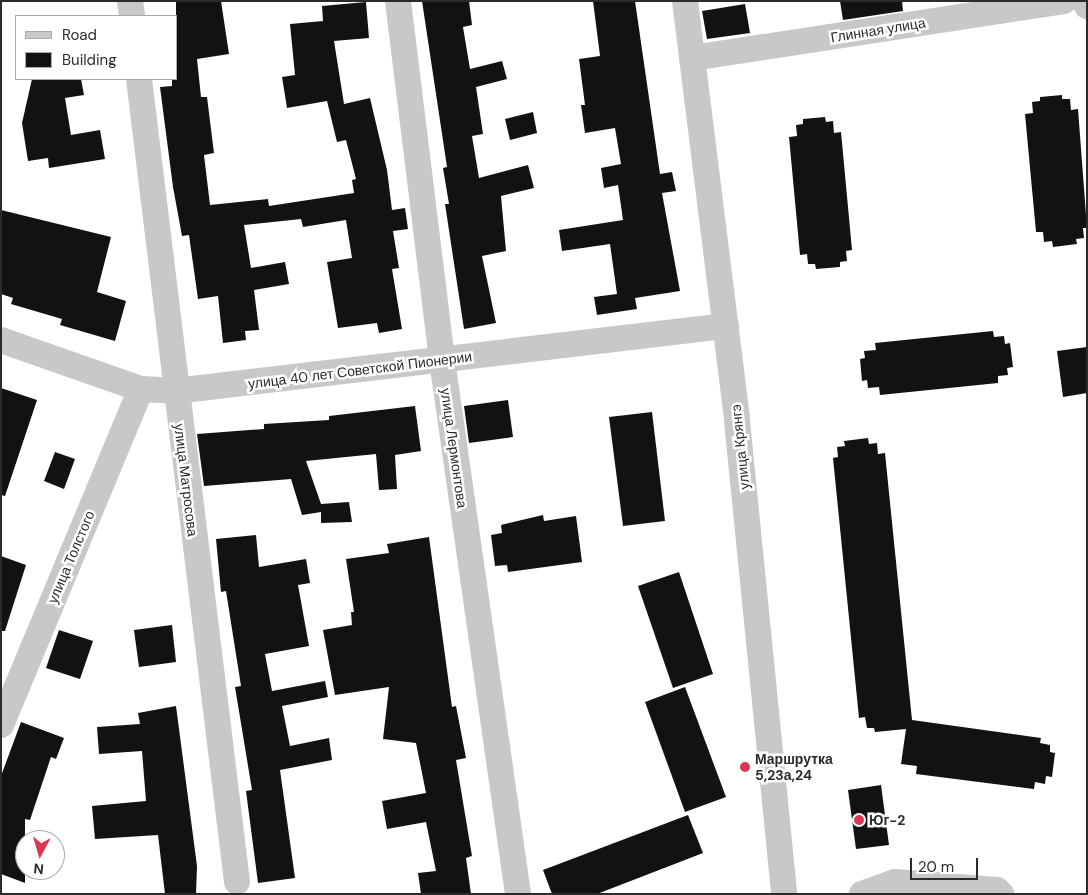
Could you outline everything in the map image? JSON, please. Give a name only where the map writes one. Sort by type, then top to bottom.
[{"type":"street","points":[[130,1],[132,15]]},
{"type":"street","name":"улица Лермонтова","points":[[398,1],[442,360],[518,894]]},
{"type":"street","name":"улица Крянгэ","points":[[685,1],[726,326],[784,894]]},
{"type":"street","name":"Глинная улица","points":[[692,58],[1064,1]]},
{"type":"street","points":[[1084,1],[1087,6]]},
{"type":"street","name":"улица Матросова","points":[[139,80],[175,391],[236,882]]},
{"type":"street","name":"улица 40 лет Советской Пионерии","points":[[1,340],[141,389],[175,391],[726,326]]},
{"type":"street","name":"улица Толстого","points":[[1,725],[141,389]]},
{"type":"street","points":[[862,894],[895,882],[997,890],[1001,894]]},
{"type":"building","points":[[176,1],[221,1],[229,54],[197,59],[201,97],[207,97],[214,153],[204,155],[210,205],[268,199],[269,206],[354,193],[352,180],[356,179],[346,140],[337,142],[327,101],[287,108],[282,77],[295,75],[290,24],[323,21],[322,6],[366,2],[369,38],[334,41],[344,104],[370,98],[387,170],[392,210],[405,208],[408,229],[393,231],[399,268],[392,269],[402,329],[379,333],[377,323],[338,328],[327,262],[352,258],[346,220],[303,227],[301,219],[244,225],[251,268],[285,262],[289,284],[254,290],[259,330],[245,331],[246,340],[223,343],[218,296],[198,299],[189,235],[182,236],[173,187],[160,87],[172,86],[172,80],[178,80],[178,15],[176,15]]},
{"type":"building","points":[[422,1],[469,1],[472,25],[463,27],[470,69],[502,61],[507,79],[476,87],[483,134],[472,136],[479,178],[528,165],[534,188],[501,196],[506,251],[482,256],[496,323],[464,329],[445,204],[449,204],[443,168],[447,167]]},
{"type":"building","points":[[593,1],[635,1],[660,174],[672,172],[676,191],[662,193],[680,291],[635,298],[637,309],[597,315],[594,297],[617,294],[610,244],[562,251],[559,230],[623,220],[618,185],[604,188],[601,168],[621,164],[615,128],[585,133],[581,105],[585,105],[579,59],[600,56]]},
{"type":"building","points":[[840,1],[902,1],[903,11],[843,20]]},
{"type":"building","points":[[745,4],[750,33],[707,39],[702,11]]},
{"type":"building","points":[[32,80],[81,80],[84,95],[65,98],[71,135],[100,130],[105,159],[49,168],[48,158],[28,161],[22,123]]},
{"type":"building","points":[[1062,95],[1062,99],[1070,99],[1071,110],[1078,109],[1087,228],[1083,228],[1084,238],[1076,239],[1077,244],[1053,247],[1052,241],[1044,242],[1043,232],[1036,232],[1025,114],[1033,113],[1032,102],[1040,101],[1040,97]]},
{"type":"building","points":[[533,112],[537,133],[510,140],[505,119]]},
{"type":"building","points":[[825,117],[826,122],[833,121],[834,133],[841,132],[852,250],[846,251],[847,261],[840,262],[840,267],[816,269],[815,264],[808,264],[807,254],[800,255],[789,137],[797,136],[796,125],[803,124],[803,119]]},
{"type":"building","points":[[1,210],[111,237],[97,292],[126,301],[115,341],[60,325],[62,319],[11,304],[13,298],[1,294]]},
{"type":"building","points":[[993,331],[994,337],[1004,336],[1005,344],[1010,343],[1013,367],[1007,368],[1008,375],[998,376],[998,383],[880,395],[879,387],[868,388],[867,380],[862,381],[860,359],[865,358],[864,351],[876,350],[875,343]]},
{"type":"building","points":[[1087,347],[1087,393],[1063,397],[1057,351]]},
{"type":"building","points":[[1,388],[37,400],[5,496],[1,495]]},
{"type":"building","points":[[508,400],[513,437],[469,443],[464,406]]},
{"type":"building","points":[[415,406],[421,451],[395,455],[397,489],[379,490],[376,454],[306,461],[321,504],[349,502],[352,522],[321,523],[321,512],[302,515],[291,479],[204,486],[197,434],[264,429],[264,424],[329,420],[329,416]]},
{"type":"building","points":[[652,412],[665,521],[623,526],[609,417]]},
{"type":"building","points":[[868,438],[869,444],[877,443],[878,454],[885,453],[912,720],[1041,738],[1040,743],[1050,745],[1050,752],[1055,753],[1052,777],[1046,776],[1045,784],[1035,782],[1034,789],[916,774],[917,766],[901,764],[906,729],[875,732],[874,728],[867,728],[865,717],[859,718],[833,458],[838,457],[837,447],[845,446],[844,441]]},
{"type":"building","points":[[55,452],[75,459],[64,489],[44,481]]},
{"type":"building","points":[[543,515],[544,521],[576,516],[582,562],[508,572],[507,565],[495,566],[491,535],[502,533],[501,525]]},
{"type":"building","points":[[256,535],[259,567],[306,559],[310,583],[298,585],[309,646],[265,654],[272,691],[325,681],[328,697],[282,706],[290,746],[329,738],[332,760],[280,770],[295,878],[258,883],[246,791],[252,790],[235,687],[241,686],[226,591],[221,592],[216,539]]},
{"type":"building","points":[[429,537],[452,707],[456,706],[466,758],[456,760],[472,856],[466,858],[471,894],[421,894],[418,873],[436,871],[426,822],[387,829],[382,801],[426,793],[416,743],[383,739],[389,687],[335,695],[323,630],[352,625],[351,612],[354,612],[346,559],[389,553],[387,544]]},
{"type":"building","points":[[1,556],[26,565],[5,631],[1,631]]},
{"type":"building","points":[[679,572],[713,674],[673,688],[638,586]]},
{"type":"building","points":[[172,625],[176,662],[139,667],[134,630]]},
{"type":"building","points":[[59,630],[93,641],[80,679],[46,668]]},
{"type":"building","points":[[685,687],[726,797],[685,812],[645,702]]},
{"type":"building","points":[[176,706],[197,866],[196,894],[165,894],[158,835],[95,839],[92,806],[146,801],[142,751],[99,754],[97,727],[140,724],[138,713]]},
{"type":"building","points":[[21,722],[64,738],[56,759],[51,757],[30,820],[25,819],[25,830],[15,830],[15,879],[1,874],[1,776]]},
{"type":"building","points":[[881,785],[889,845],[856,849],[848,790]]},
{"type":"building","points":[[688,815],[703,853],[597,894],[552,894],[543,870]]},
{"type":"place","name":"Маршрутка 5,23а,24","points":[[745,767]]},
{"type":"place","name":"Юг-2","points":[[859,820]]}]
